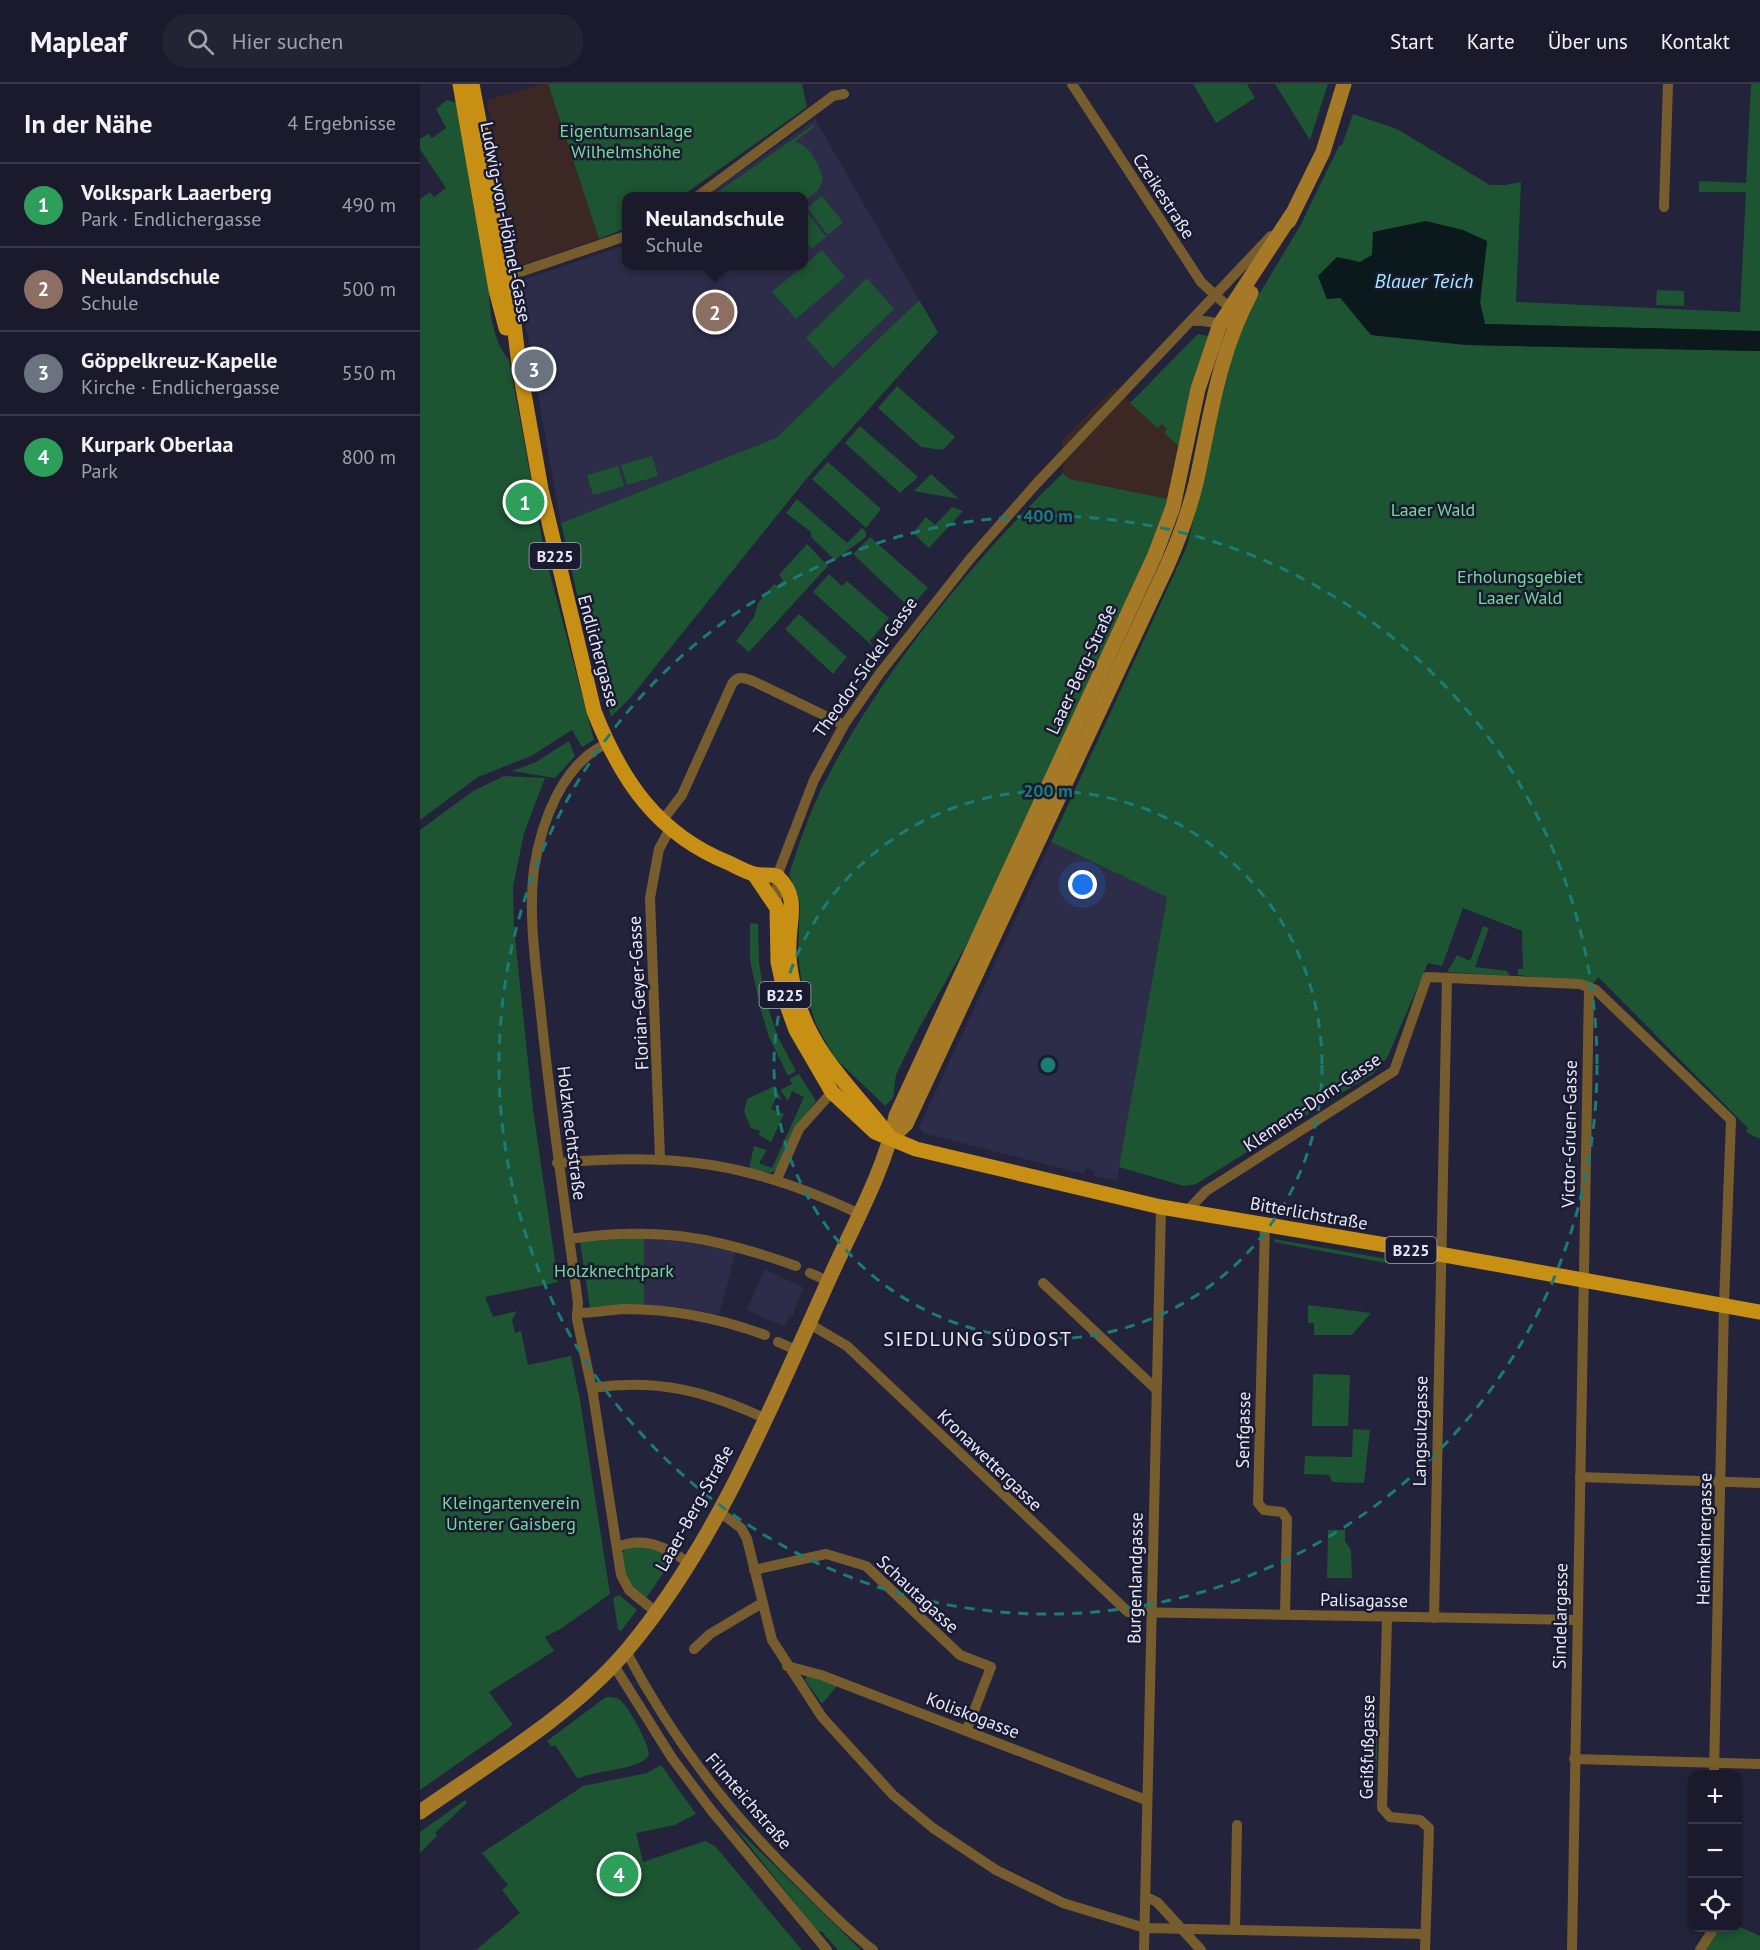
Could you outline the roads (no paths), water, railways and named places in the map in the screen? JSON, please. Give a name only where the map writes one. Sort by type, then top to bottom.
[{"type":"main road","name":"Ludwig-von-Höhnel-Gasse","points":[[460,84],[501,275],[510,296]]},
{"type":"main road","name":"Ludwig-von-Höhnel-Gasse","points":[[472,84],[501,275],[505,327],[519,365]]},
{"type":"main road","name":"Laaer-Berg-Straße","points":[[891,1138],[906,1124],[1167,566],[1195,484],[1213,392],[1236,312],[1292,214],[1323,152],[1344,84]]},
{"type":"main road","name":"Endlichergasse","points":[[510,296],[519,365],[556,560],[594,711],[606,744],[634,790],[666,825],[712,856],[754,874],[777,876]]},
{"type":"main road","name":"Laaer-Berg-Straße","points":[[420,1812],[562,1712],[626,1651],[689,1563],[718,1511],[860,1214],[891,1138],[896,1116],[1162,538],[1176,497],[1198,389],[1220,324],[1236,312]]},
{"type":"main road","points":[[754,874],[777,908]]},
{"type":"main road","name":"B225","points":[[777,876],[789,888],[791,896],[789,961],[804,1021],[826,1062],[891,1138]]},
{"type":"main road","name":"B225","points":[[777,908],[778,962],[788,1008],[796,1030],[832,1092],[875,1132],[891,1138]]},
{"type":"main road","name":"Bitterlichstraße","points":[[891,1138],[916,1149],[1161,1207],[1265,1226],[1440,1249],[1584,1282],[1724,1304],[1760,1312]]},
{"type":"street","name":"Czeikestraße","points":[[1072,84],[1190,268],[1215,296],[1236,312]]},
{"type":"street","points":[[1664,207],[1668,84]]},
{"type":"street","points":[[703,192],[833,96],[844,94]]},
{"type":"street","name":"Theodor-Sickel-Gasse","points":[[777,876],[814,780],[844,725],[880,673],[970,559],[1036,484],[1292,214]]},
{"type":"street","points":[[501,275],[622,238]]},
{"type":"street","points":[[1192,321],[1205,319],[1220,324]]},
{"type":"street","name":"Florian-Geyer-Gasse","points":[[660,1158],[650,898],[666,825],[736,679],[742,677],[755,682],[844,725]]},
{"type":"street","name":"Holzknechtstraße","points":[[606,744],[582,758],[564,782],[542,837],[534,867],[532,911],[557,1163],[569,1239],[577,1313],[592,1388],[621,1575],[626,1587],[656,1612]]},
{"type":"street","points":[[777,876],[777,908]]},
{"type":"street","name":"Klemens-Dorn-Gasse","points":[[1187,1211],[1206,1191],[1394,1071],[1427,977],[1558,983],[1588,988]]},
{"type":"street","name":"Langsulzgasse","points":[[1434,1618],[1447,978]]},
{"type":"street","name":"Heimkehrergasse","points":[[1588,988],[1596,990],[1731,1120],[1724,1304],[1722,1483],[1714,1769]]},
{"type":"street","name":"Victor-Gruen-Gasse","points":[[1584,1282],[1588,988]]},
{"type":"street","points":[[777,1179],[799,1129],[832,1092]]},
{"type":"street","points":[[557,1163],[660,1158],[709,1163],[777,1179],[860,1214]]},
{"type":"street","name":"Burgenlandgasse","points":[[1144,1950],[1161,1207]]},
{"type":"street","name":"Senfgasse","points":[[1265,1226],[1258,1503],[1264,1510],[1282,1512],[1287,1519],[1285,1615]]},
{"type":"street","points":[[569,1239],[619,1234],[680,1234],[730,1244],[796,1266]]},
{"type":"street","points":[[810,1273],[828,1281]]},
{"type":"street","name":"Sindelargasse","points":[[1572,1950],[1576,1620],[1584,1282]]},
{"type":"street","points":[[1043,1283],[1156,1389]]},
{"type":"street","points":[[577,1313],[623,1310],[674,1311],[717,1319],[765,1335]]},
{"type":"street","name":"Kronawettergasse","points":[[808,1323],[847,1346],[1122,1610],[1150,1612]]},
{"type":"street","points":[[778,1342],[795,1350]]},
{"type":"street","points":[[592,1388],[646,1385],[691,1389],[730,1402],[764,1418]]},
{"type":"street","points":[[1580,1477],[1760,1483]]},
{"type":"street","points":[[718,1511],[741,1528],[747,1539],[772,1640],[822,1717],[855,1756],[893,1795],[933,1828],[996,1870],[1053,1898],[1108,1918],[1145,1928],[1425,1934]]},
{"type":"street","points":[[617,1547],[629,1543],[651,1543],[670,1550],[689,1563]]},
{"type":"street","name":"Schautagasse","points":[[754,1570],[826,1554],[866,1566],[960,1655],[991,1667],[967,1730]]},
{"type":"street","points":[[694,1648],[710,1634],[762,1603]]},
{"type":"street","name":"Palisagasse","points":[[1150,1612],[1576,1620]]},
{"type":"street","name":"Geißfußgasse","points":[[1386,1618],[1382,1808],[1390,1817],[1420,1820],[1428,1825],[1425,1950]]},
{"type":"street","name":"Filmteichstraße","points":[[626,1651],[681,1744],[732,1811],[762,1845],[873,1950]]},
{"type":"street","name":"Filmteichstraße","points":[[613,1664],[672,1758],[698,1793],[827,1950]]},
{"type":"street","name":"Koliskogasse","points":[[787,1666],[821,1675],[1146,1800]]},
{"type":"street","points":[[1574,1759],[1714,1769],[1760,1764]]},
{"type":"street","points":[[1235,1930],[1237,1825]]},
{"type":"street","points":[[1146,1898],[1157,1902],[1201,1950]]},
{"type":"street","points":[[1700,1950],[1711,1932]]},
{"type":"water","name":"Blauer Teich","points":[[1426,221],[1463,230],[1487,241],[1480,302],[1485,324],[1760,331],[1760,351],[1467,345],[1371,335],[1341,298],[1327,299],[1318,276],[1337,257],[1360,262],[1372,255],[1373,232]]},
{"type":"place","name":"Neulandschule","points":[[715,312]]},
{"type":"place","name":"Göppelkreuz-Kapelle","points":[[534,369]]},
{"type":"place","name":"Volkspark Laaerberg","points":[[525,502]]},
{"type":"place","name":"Kurpark Oberlaa","points":[[619,1874]]},
{"type":"district","name":"SIEDLUNG SÜDOST","points":[[978,1339]]},
{"type":"park label","name":"Eigentumsanlage Wilhelmshöhe","points":[[626,140]]},
{"type":"park label","name":"Laaer Wald","points":[[1433,509]]},
{"type":"park label","name":"Erholungsgebiet Laaer Wald","points":[[1520,586]]},
{"type":"park label","name":"Holzknechtpark","points":[[614,1270]]},
{"type":"park label","name":"Kleingartenverein Unterer Gaisberg","points":[[511,1512]]}]
